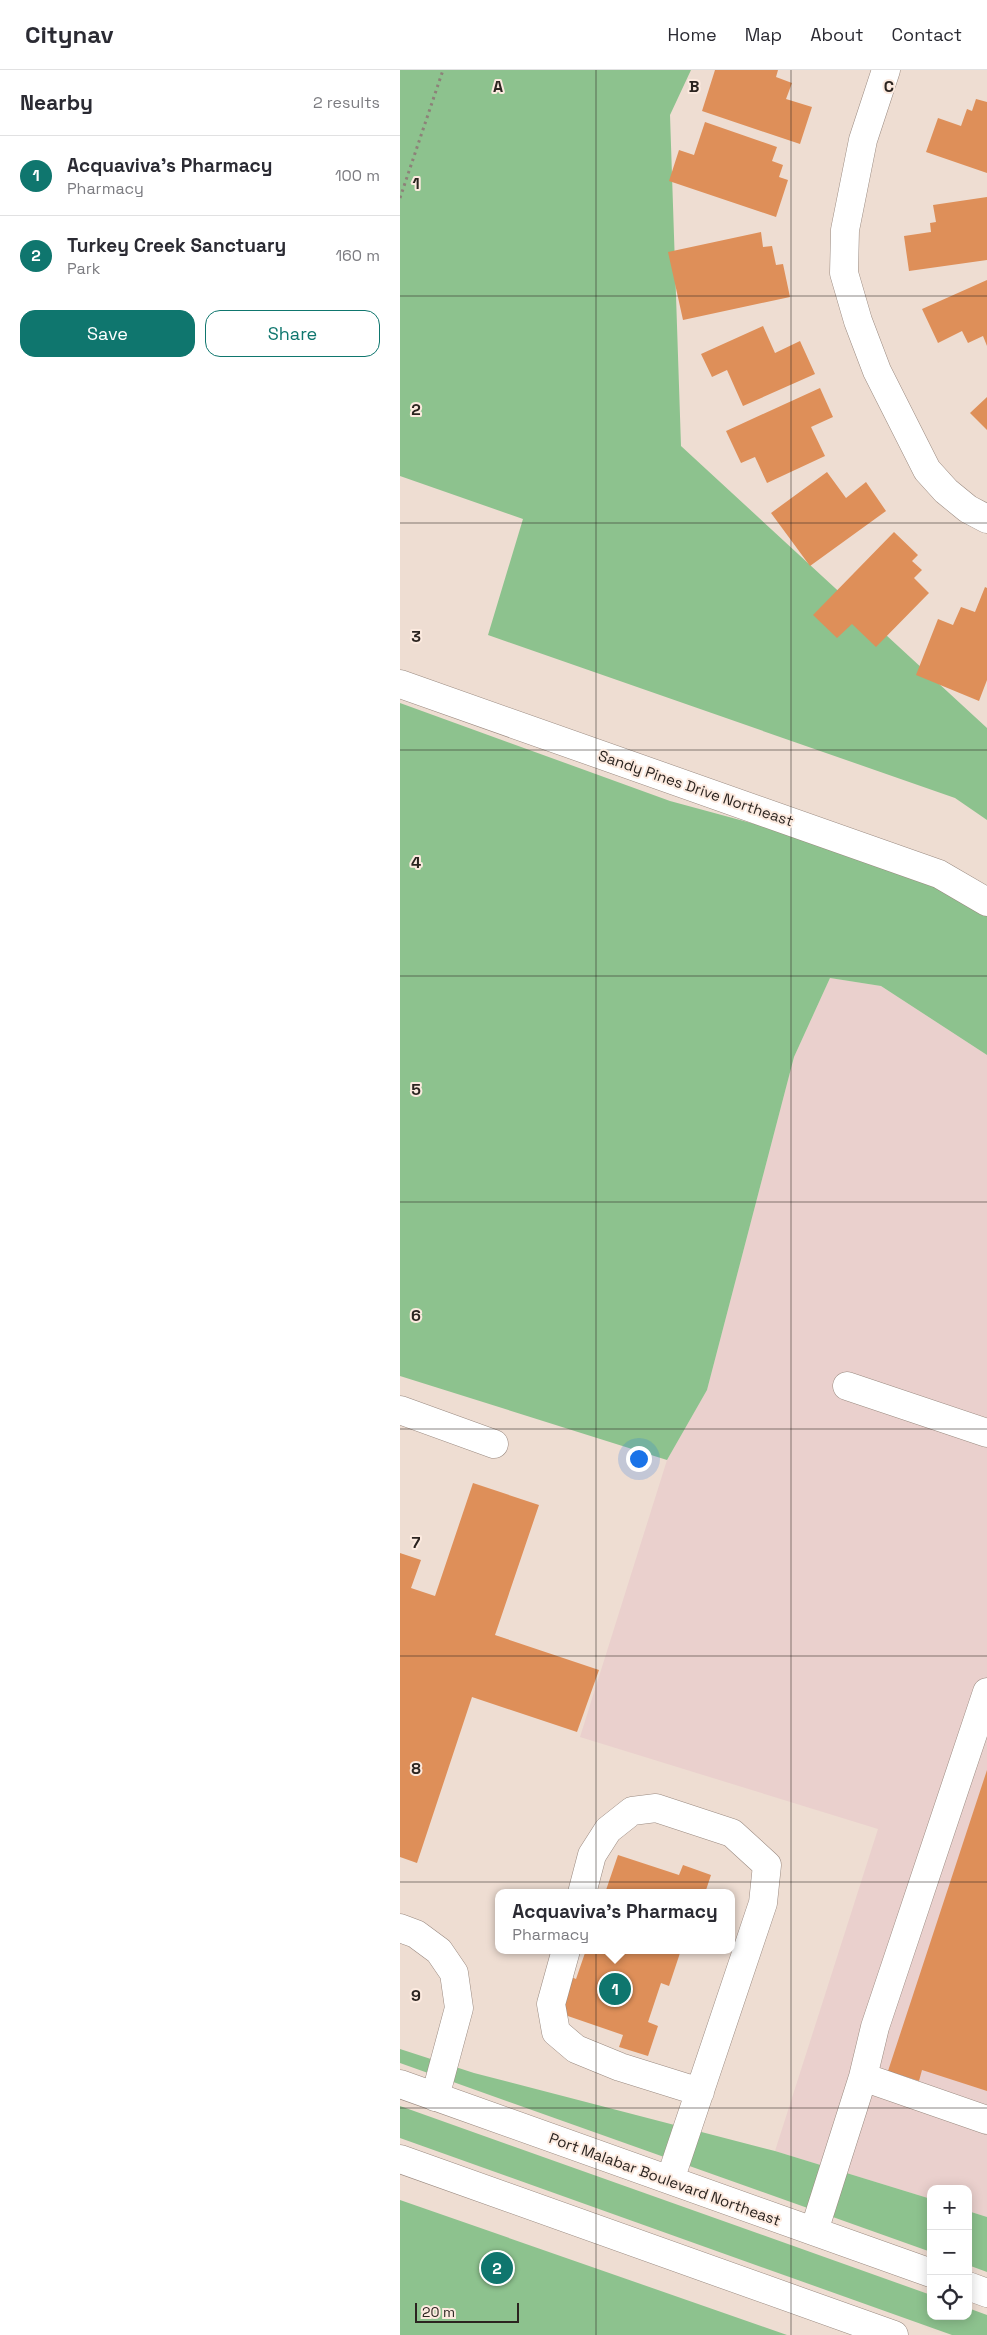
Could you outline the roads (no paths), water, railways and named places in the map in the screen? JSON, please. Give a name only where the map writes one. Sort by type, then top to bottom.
[{"type":"street","points":[[886,70],[863,140],[845,230],[844,273],[858,321],[877,372],[927,470],[953,497],[968,509],[987,519]]},
{"type":"street","name":"Sandy Pines Drive Northeast","points":[[400,684],[939,874],[987,902]]},
{"type":"street","points":[[847,1386],[987,1433]]},
{"type":"street","points":[[400,1410],[494,1444]]},
{"type":"street","points":[[814,2231],[863,2077],[875,2028],[987,1692]]},
{"type":"street","points":[[583,1889],[592,1855],[608,1830],[632,1811],[656,1808],[732,1833],[767,1865],[763,1903],[670,2180]]},
{"type":"street","points":[[400,1928],[416,1934],[439,1951],[454,1973],[460,2008],[435,2097]]},
{"type":"street","points":[[565,1954],[551,2004],[556,2032],[576,2049],[620,2067],[700,2092]]},
{"type":"street","points":[[863,2077],[987,2120]]},
{"type":"street","name":"Port Malabar Boulevard Northeast","points":[[400,2084],[927,2272]]},
{"type":"street","points":[[400,2159],[894,2335]]},
{"type":"street","points":[[972,2287],[987,2293]]},
{"type":"place","name":"Acquaviva's Pharmacy","points":[[615,1989]]},
{"type":"place","name":"Turkey Creek Sanctuary","points":[[497,2268]]}]
